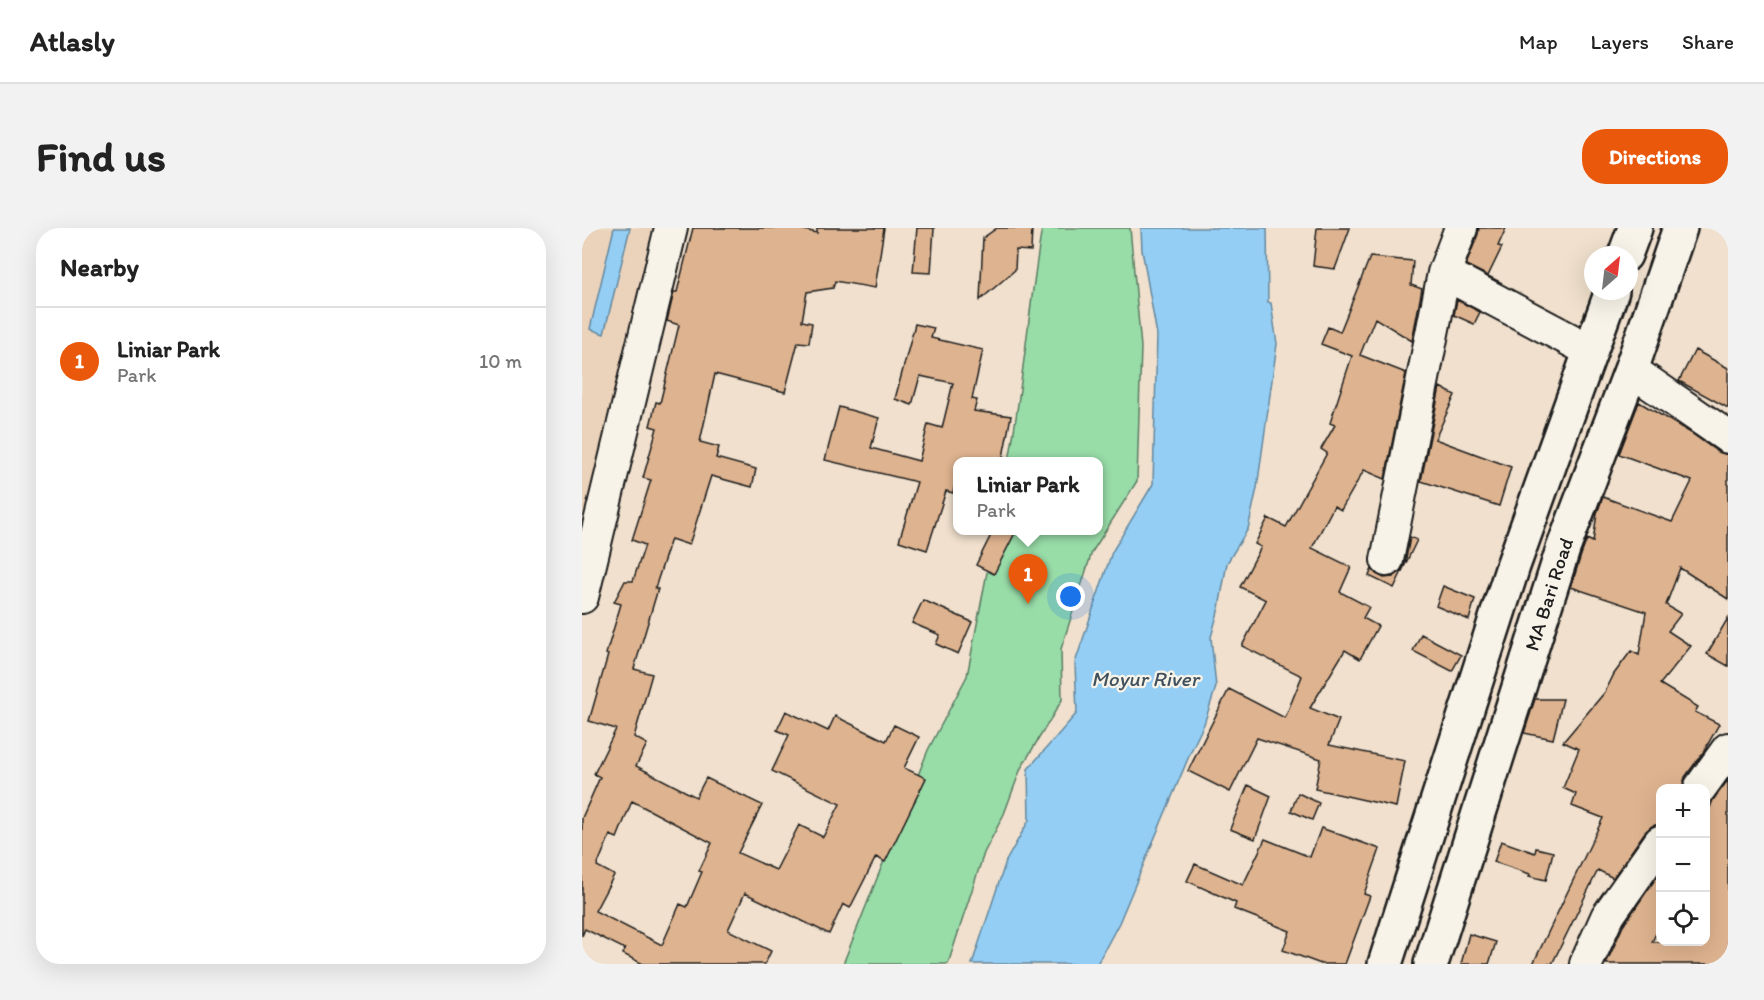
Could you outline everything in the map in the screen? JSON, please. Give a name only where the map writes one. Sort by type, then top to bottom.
[{"type":"main road","points":[[1628,246],[1635,228]]},
{"type":"main road","name":"MA Bari Road","points":[[1431,964],[1563,549],[1631,370],[1680,228]]},
{"type":"main road","points":[[1385,964],[1514,566],[1609,300]]},
{"type":"street","points":[[582,597],[671,228]]},
{"type":"street","points":[[1387,560],[1444,273],[1461,228]]},
{"type":"street","points":[[1444,273],[1591,351]]},
{"type":"street","points":[[1631,370],[1728,437]]},
{"type":"street","points":[[1704,784],[1726,757]]},
{"type":"street","points":[[1586,964],[1606,917],[1656,848]]},
{"type":"shaded area","points":[[582,228],[652,228],[582,523]]},
{"type":"green space","points":[[1042,228],[1130,228],[1141,347],[1137,481],[1103,535],[1103,457],[1010,457]]},
{"type":"green space","points":[[994,535],[1103,535],[1092,552],[1061,649],[1062,700],[1021,768],[1004,814],[984,853],[948,964],[843,964],[928,750],[967,676]]},
{"type":"water","points":[[614,228],[630,228],[604,334],[590,329]]},
{"type":"water","name":"Moyur River","points":[[1141,228],[1267,228],[1268,302],[1271,303],[1277,344],[1257,488],[1248,529],[1227,563],[1211,637],[1216,687],[1204,724],[1119,923],[1097,964],[972,964],[1006,861],[1029,820],[1028,769],[1077,713],[1075,663],[1112,552],[1153,484],[1157,335],[1142,250]]},
{"type":"building","points":[[693,228],[796,228],[817,233],[817,228],[884,228],[875,288],[835,281],[833,288],[807,292],[802,321],[812,323],[809,343],[798,342],[785,392],[715,374],[700,442],[719,447],[716,458],[756,469],[752,487],[711,476],[689,545],[671,539],[655,588],[658,589],[634,669],[652,674],[634,737],[647,744],[636,766],[696,797],[706,778],[762,805],[738,853],[776,870],[799,825],[823,837],[840,804],[772,771],[789,735],[777,730],[786,711],[828,731],[835,716],[886,741],[894,725],[919,737],[904,768],[926,778],[885,862],[876,857],[850,908],[843,904],[829,934],[745,893],[728,930],[771,951],[765,964],[643,964],[623,954],[625,949],[585,929],[582,936],[582,818],[600,777],[594,774],[616,729],[589,721],[621,604],[614,602],[625,581],[633,581],[645,545],[632,540],[651,480],[643,478],[657,428],[650,426],[656,402],[660,403],[679,325],[667,321],[674,292],[677,292]],"holes":[[[632,801],[712,843],[699,871],[702,872],[687,907],[680,904],[662,945],[595,911],[614,875],[597,866],[610,835],[617,838]]]},
{"type":"building","points":[[917,228],[934,228],[931,273],[913,272]]},
{"type":"building","points":[[997,228],[1032,228],[1031,251],[1016,250],[1015,270],[980,300],[983,238]]},
{"type":"building","points":[[1317,228],[1350,228],[1335,269],[1313,266]]},
{"type":"building","points":[[1479,228],[1506,228],[1498,246],[1502,247],[1488,276],[1466,265]]},
{"type":"building","points":[[1370,257],[1413,261],[1411,285],[1422,289],[1412,341],[1375,318],[1360,355],[1406,373],[1385,479],[1364,470],[1341,510],[1334,506],[1312,548],[1351,567],[1340,592],[1369,607],[1363,618],[1378,626],[1360,659],[1345,650],[1310,708],[1339,720],[1329,745],[1405,761],[1396,807],[1315,789],[1321,759],[1257,738],[1230,792],[1188,771],[1229,689],[1285,718],[1302,676],[1242,646],[1266,600],[1240,587],[1261,547],[1255,544],[1268,518],[1286,527],[1327,453],[1321,449],[1335,425],[1330,423],[1352,356],[1321,344],[1328,327],[1340,332]]},
{"type":"building","points":[[1457,300],[1480,312],[1474,324],[1454,315]]},
{"type":"building","points":[[915,324],[934,328],[931,338],[983,350],[972,399],[977,400],[974,411],[1011,416],[1003,457],[953,457],[953,493],[946,491],[927,550],[899,541],[917,482],[825,460],[839,407],[879,418],[871,448],[919,461],[928,424],[942,428],[953,383],[920,376],[912,405],[895,399]]},
{"type":"building","points":[[1695,350],[1728,368],[1728,408],[1679,381]]},
{"type":"building","points":[[1440,387],[1455,395],[1435,439],[1511,467],[1499,506],[1421,481]]},
{"type":"building","points":[[1639,402],[1718,452],[1728,455],[1728,599],[1680,568],[1666,605],[1681,614],[1668,631],[1691,646],[1660,684],[1698,707],[1695,712],[1719,724],[1704,751],[1685,777],[1683,784],[1656,784],[1656,825],[1645,832],[1613,878],[1598,870],[1552,964],[1533,964],[1603,818],[1572,806],[1576,794],[1563,788],[1579,749],[1563,742],[1605,692],[1614,674],[1631,651],[1639,655],[1646,612],[1571,587],[1581,555],[1587,539],[1593,542],[1597,513],[1603,497],[1672,522],[1692,481],[1619,454]]},
{"type":"building","points":[[991,535],[1014,535],[994,574],[976,565]]},
{"type":"building","points":[[1410,537],[1417,540],[1394,588],[1369,576],[1372,569],[1384,578],[1393,577],[1400,572],[1405,564]]},
{"type":"building","points":[[1443,586],[1475,599],[1469,620],[1436,606]]},
{"type":"building","points":[[923,600],[972,622],[958,654],[936,644],[940,635],[912,623]]},
{"type":"building","points":[[1728,618],[1728,666],[1707,654]]},
{"type":"building","points":[[1421,634],[1461,655],[1452,671],[1413,651]]},
{"type":"building","points":[[1535,699],[1563,699],[1553,739],[1524,733]]},
{"type":"building","points":[[1728,780],[1728,964],[1606,964],[1623,926],[1656,878],[1656,934],[1652,942],[1656,942],[1656,946],[1710,946],[1710,808]]},
{"type":"building","points":[[1248,785],[1271,796],[1255,839],[1230,829]]},
{"type":"building","points":[[1298,793],[1319,803],[1312,820],[1291,811]]},
{"type":"building","points":[[1321,828],[1380,849],[1364,894],[1370,896],[1345,964],[1321,964],[1283,950],[1290,931],[1234,909],[1236,903],[1187,881],[1195,864],[1243,885],[1265,839],[1310,857]]},
{"type":"building","points":[[1501,841],[1535,853],[1536,848],[1553,852],[1546,880],[1494,862]]},
{"type":"building","points":[[1469,934],[1496,942],[1489,964],[1461,964]]},
{"type":"place","name":"Liniar Park","points":[[1028,604]]}]
